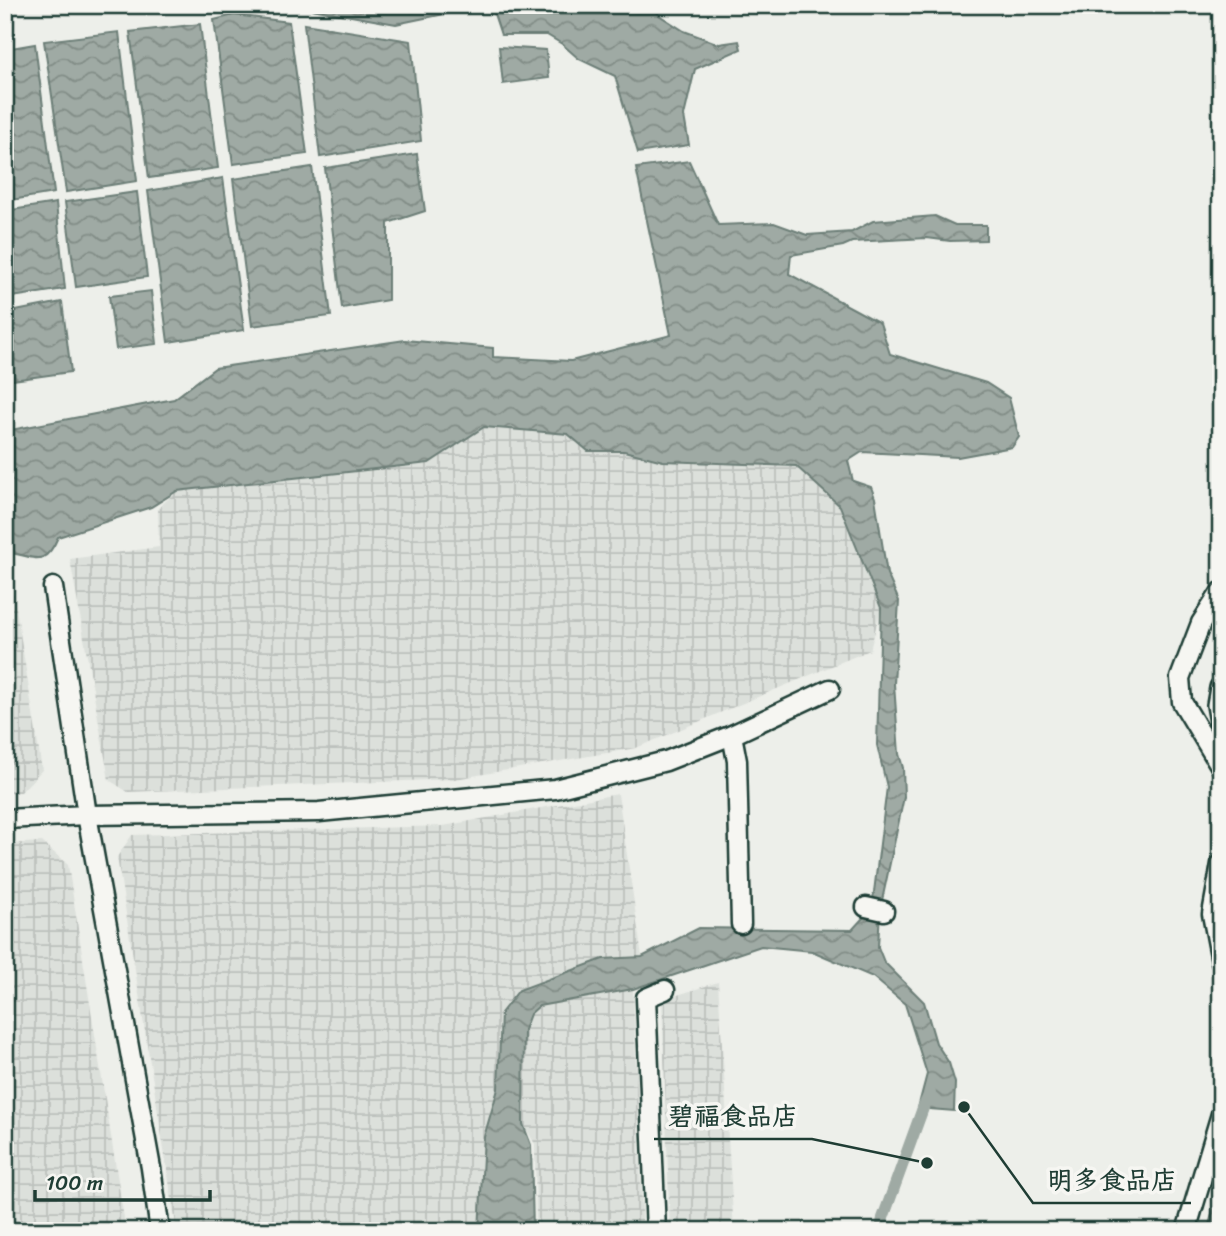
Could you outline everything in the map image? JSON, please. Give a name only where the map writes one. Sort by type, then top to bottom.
[{"type":"main road","points":[[1221,688],[1218,705],[1221,722]]},
{"type":"street","points":[[53,587],[87,815],[160,1231]]},
{"type":"street","points":[[1221,592],[1201,623],[1180,678],[1182,702],[1221,767]]},
{"type":"street","points":[[5,819],[87,815],[319,812],[555,789],[666,761],[732,735],[830,689]]},
{"type":"street","points":[[732,735],[737,761],[741,924]]},
{"type":"street","points":[[1221,864],[1212,914],[1221,961]]},
{"type":"street","points":[[866,907],[884,911]]},
{"type":"street","points":[[656,1231],[646,998],[666,990]]},
{"type":"street","points":[[1186,1231],[1221,1114]]},
{"type":"shaded area","points":[[484,427],[568,434],[588,451],[624,451],[663,461],[796,466],[840,506],[881,608],[870,650],[636,748],[455,779],[128,792],[109,780],[70,559],[159,547],[158,508],[177,491],[429,463]]},
{"type":"shaded area","points":[[5,557],[8,558],[42,770],[21,792],[5,793]]},
{"type":"shaded area","points":[[618,794],[642,957],[603,959],[501,1013],[498,1089],[484,1137],[479,1231],[177,1231],[117,857],[132,835],[443,826]]},
{"type":"shaded area","points":[[42,842],[68,865],[126,1231],[5,1231],[5,844]]},
{"type":"shaded area","points":[[718,982],[734,1231],[670,1231],[662,1000]]},
{"type":"shaded area","points":[[633,989],[643,1231],[536,1231],[535,1144],[523,1124],[524,1030],[529,1014],[539,1006]]},
{"type":"water","points":[[289,5],[475,5],[473,8],[396,24]]},
{"type":"water","points":[[500,5],[653,5],[659,15],[684,31],[719,44],[739,41],[741,49],[695,69],[684,116],[689,145],[638,153],[615,76],[579,59],[547,35],[501,35],[494,14]]},
{"type":"water","points":[[234,15],[289,22],[307,154],[233,164],[214,20]]},
{"type":"water","points":[[200,24],[218,168],[149,178],[130,32]]},
{"type":"water","points":[[304,24],[411,41],[421,141],[320,157]]},
{"type":"water","points":[[119,32],[137,181],[66,192],[44,41]]},
{"type":"water","points":[[35,44],[54,193],[5,201],[5,49]]},
{"type":"water","points":[[499,47],[546,50],[549,78],[503,84]]},
{"type":"water","points":[[417,154],[425,211],[388,223],[388,300],[342,308],[325,168]]},
{"type":"water","points":[[689,161],[718,225],[774,223],[807,235],[852,232],[873,221],[935,216],[955,225],[986,225],[986,240],[950,241],[927,238],[852,242],[791,255],[789,274],[880,323],[890,354],[986,383],[1009,398],[1019,437],[1012,447],[958,457],[862,452],[848,461],[853,481],[871,487],[887,574],[899,601],[894,684],[904,797],[880,910],[878,947],[884,962],[924,1002],[936,1043],[949,1063],[955,1083],[954,1111],[918,1108],[927,1074],[905,1004],[873,977],[812,951],[761,946],[633,989],[539,1006],[530,1014],[524,1030],[523,1124],[531,1145],[533,1231],[479,1231],[484,1137],[498,1089],[501,1013],[519,990],[603,959],[642,957],[699,928],[852,930],[872,908],[887,787],[877,745],[881,608],[840,506],[796,466],[663,461],[624,451],[588,451],[568,434],[484,427],[429,463],[177,491],[151,507],[58,537],[47,555],[35,558],[5,553],[5,431],[174,399],[215,368],[405,340],[493,348],[493,357],[571,361],[671,335],[636,168]]},
{"type":"water","points":[[312,167],[331,316],[252,326],[233,179]]},
{"type":"water","points":[[223,178],[244,330],[168,342],[148,191]]},
{"type":"water","points":[[137,192],[147,277],[76,287],[65,202]]},
{"type":"water","points":[[56,203],[65,289],[5,298],[5,211]]},
{"type":"water","points":[[151,291],[157,344],[116,349],[109,296]]},
{"type":"water","points":[[62,302],[71,372],[5,381],[5,313]]},
{"type":"water","points":[[1221,1185],[1221,1231],[1207,1231]]},
{"type":"waterway","points":[[881,1231],[883,1218],[930,1093]]},
{"type":"place","name":"明多食品店","points":[[964,1107]]},
{"type":"place","name":"碧福食品店","points":[[927,1163]]}]
